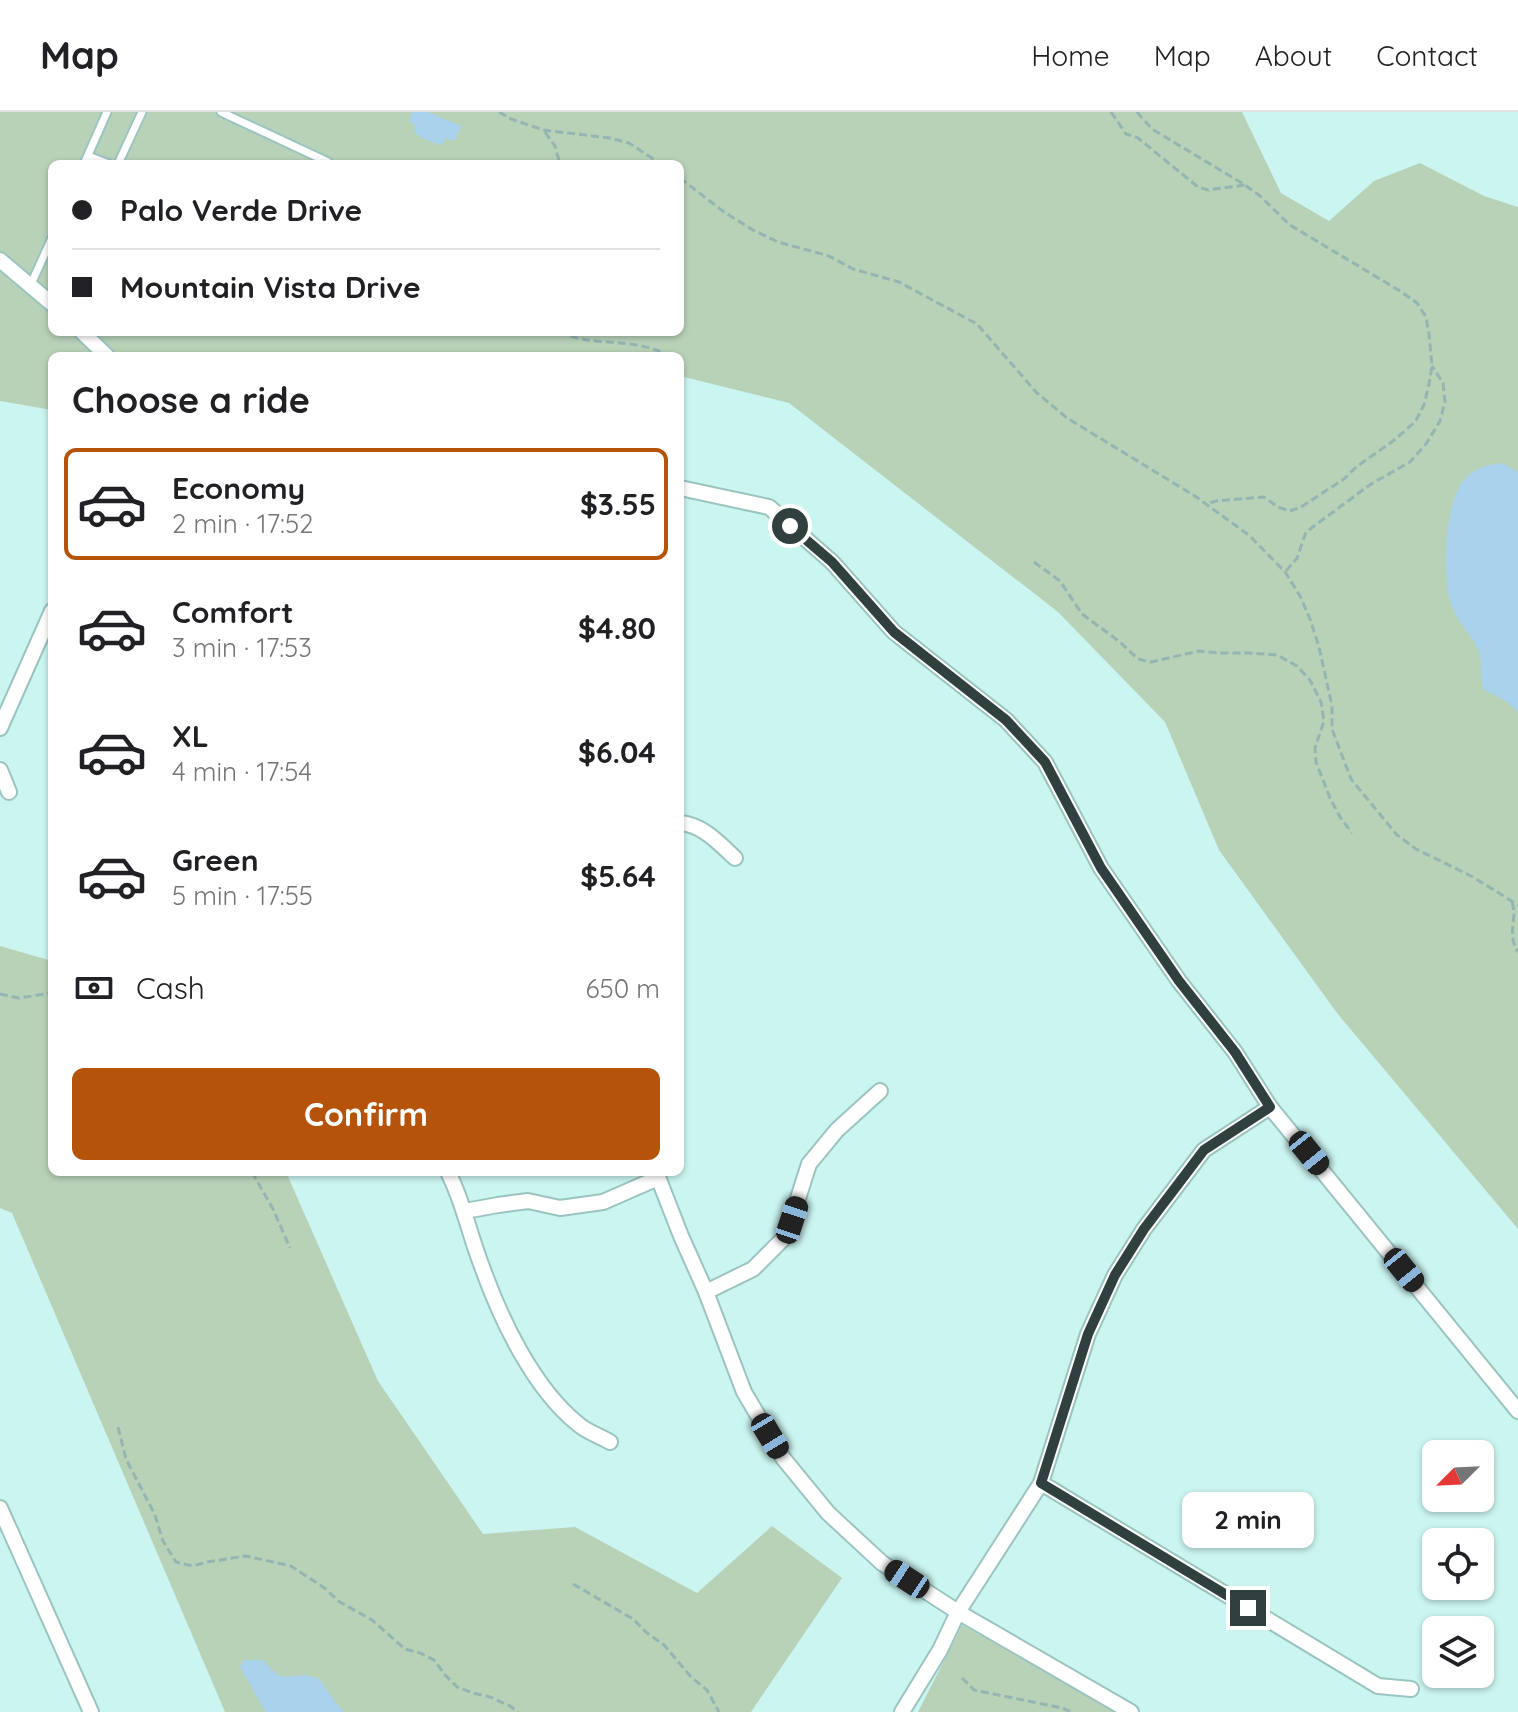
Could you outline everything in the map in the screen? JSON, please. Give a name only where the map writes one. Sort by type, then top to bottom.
[{"type":"street","points":[[0,260],[48,300]]},
{"type":"street","points":[[86,336],[103,352]]},
{"type":"street","points":[[684,489],[769,507],[832,562],[894,632],[1006,720],[1045,762],[1101,868],[1179,981],[1235,1052],[1270,1107],[1518,1411]]},
{"type":"street","points":[[0,728],[48,620]]},
{"type":"street","points":[[0,770],[9,792]]},
{"type":"street","points":[[684,823],[713,837],[735,858]]},
{"type":"street","points":[[706,1292],[753,1269],[786,1236],[809,1164],[837,1130],[880,1091]]},
{"type":"street","points":[[902,1712],[940,1650],[958,1612],[1041,1483],[1088,1334],[1115,1275],[1144,1229],[1204,1150],[1270,1107]]},
{"type":"street","points":[[450,1176],[465,1211],[480,1263],[505,1322],[542,1387],[579,1425],[610,1442]]},
{"type":"street","points":[[465,1211],[528,1201],[560,1208],[603,1202],[655,1176]]},
{"type":"street","points":[[657,1176],[744,1392],[783,1458],[828,1513],[882,1563],[958,1612],[1131,1712]]},
{"type":"street","points":[[1041,1483],[1378,1686],[1411,1689]]},
{"type":"street","points":[[0,1508],[91,1712]]},
{"type":"lane","points":[[86,160],[107,112]]},
{"type":"lane","points":[[120,160],[142,112]]},
{"type":"lane","points":[[221,112],[324,160]]},
{"type":"lane","points":[[31,284],[48,247]]},
{"type":"path","points":[[499,112],[543,130],[629,143],[655,160]]},
{"type":"path","points":[[1111,112],[1126,134],[1138,138],[1198,187],[1208,190],[1245,185]]},
{"type":"path","points":[[1137,112],[1152,129],[1260,196],[1290,225],[1417,303],[1426,317],[1432,366],[1424,405],[1415,422],[1393,441],[1344,479],[1290,511],[1264,497],[1216,501],[1206,505]]},
{"type":"path","points":[[543,130],[555,146],[559,160]]},
{"type":"path","points":[[684,181],[753,230],[778,242],[829,256],[853,269],[899,282],[977,324],[1036,392],[1067,418],[1195,496],[1250,536],[1285,572],[1310,619],[1332,706],[1332,729],[1351,779],[1397,835],[1416,849],[1473,877],[1518,905]]},
{"type":"path","points":[[568,336],[643,345],[662,352]]},
{"type":"path","points":[[1285,572],[1297,558],[1306,532],[1371,484],[1410,462],[1426,444],[1440,421],[1445,402],[1443,383],[1432,366]]},
{"type":"path","points":[[1034,562],[1060,581],[1082,614],[1138,659],[1151,662],[1199,651],[1249,653],[1277,655],[1297,666],[1310,680],[1321,702],[1324,721],[1315,748],[1316,762],[1330,798],[1352,833]]},
{"type":"path","points":[[1512,902],[1515,910],[1512,943],[1518,952]]},
{"type":"path","points":[[0,994],[19,998],[48,994]]},
{"type":"path","points":[[254,1176],[290,1248]]},
{"type":"path","points":[[118,1427],[126,1459],[155,1515],[163,1541],[176,1562],[193,1566],[246,1556],[291,1566],[326,1589],[338,1601],[372,1620],[405,1649],[434,1660],[457,1687],[490,1697],[518,1712]]},
{"type":"path","points":[[573,1584],[633,1619],[664,1645],[692,1678],[707,1690],[719,1712]]},
{"type":"path","points":[[962,1678],[974,1690],[1071,1712]]},
{"type":"green space","points":[[0,112],[1242,112],[1281,193],[1329,221],[1374,181],[1420,163],[1484,196],[1518,207],[1518,1229],[1337,1013],[1219,850],[1165,722],[1058,612],[789,403],[684,377],[684,352],[48,352],[48,409],[0,401]]},
{"type":"green space","points":[[0,946],[48,960],[48,1176],[288,1176],[378,1381],[483,1534],[575,1527],[697,1593],[772,1526],[842,1578],[751,1712],[225,1712],[12,1213],[0,1208]]},
{"type":"green space","points":[[962,1625],[1118,1712],[918,1712]]},
{"type":"water","points":[[412,112],[428,112],[461,126],[455,141],[446,138],[442,145],[414,133],[415,126],[409,121]]},
{"type":"water","points":[[1503,463],[1518,472],[1518,712],[1506,701],[1483,689],[1479,652],[1454,611],[1446,576],[1449,521],[1458,490],[1473,472]]},
{"type":"water","points":[[243,1660],[263,1660],[282,1677],[307,1675],[319,1679],[343,1712],[266,1712],[240,1667]]},
{"type":"route","points":[[790,526],[832,562],[894,632],[1006,720],[1045,762],[1101,868],[1179,981],[1235,1052],[1270,1107],[1204,1150],[1144,1229],[1115,1275],[1088,1334],[1041,1483],[1248,1608]]}]
